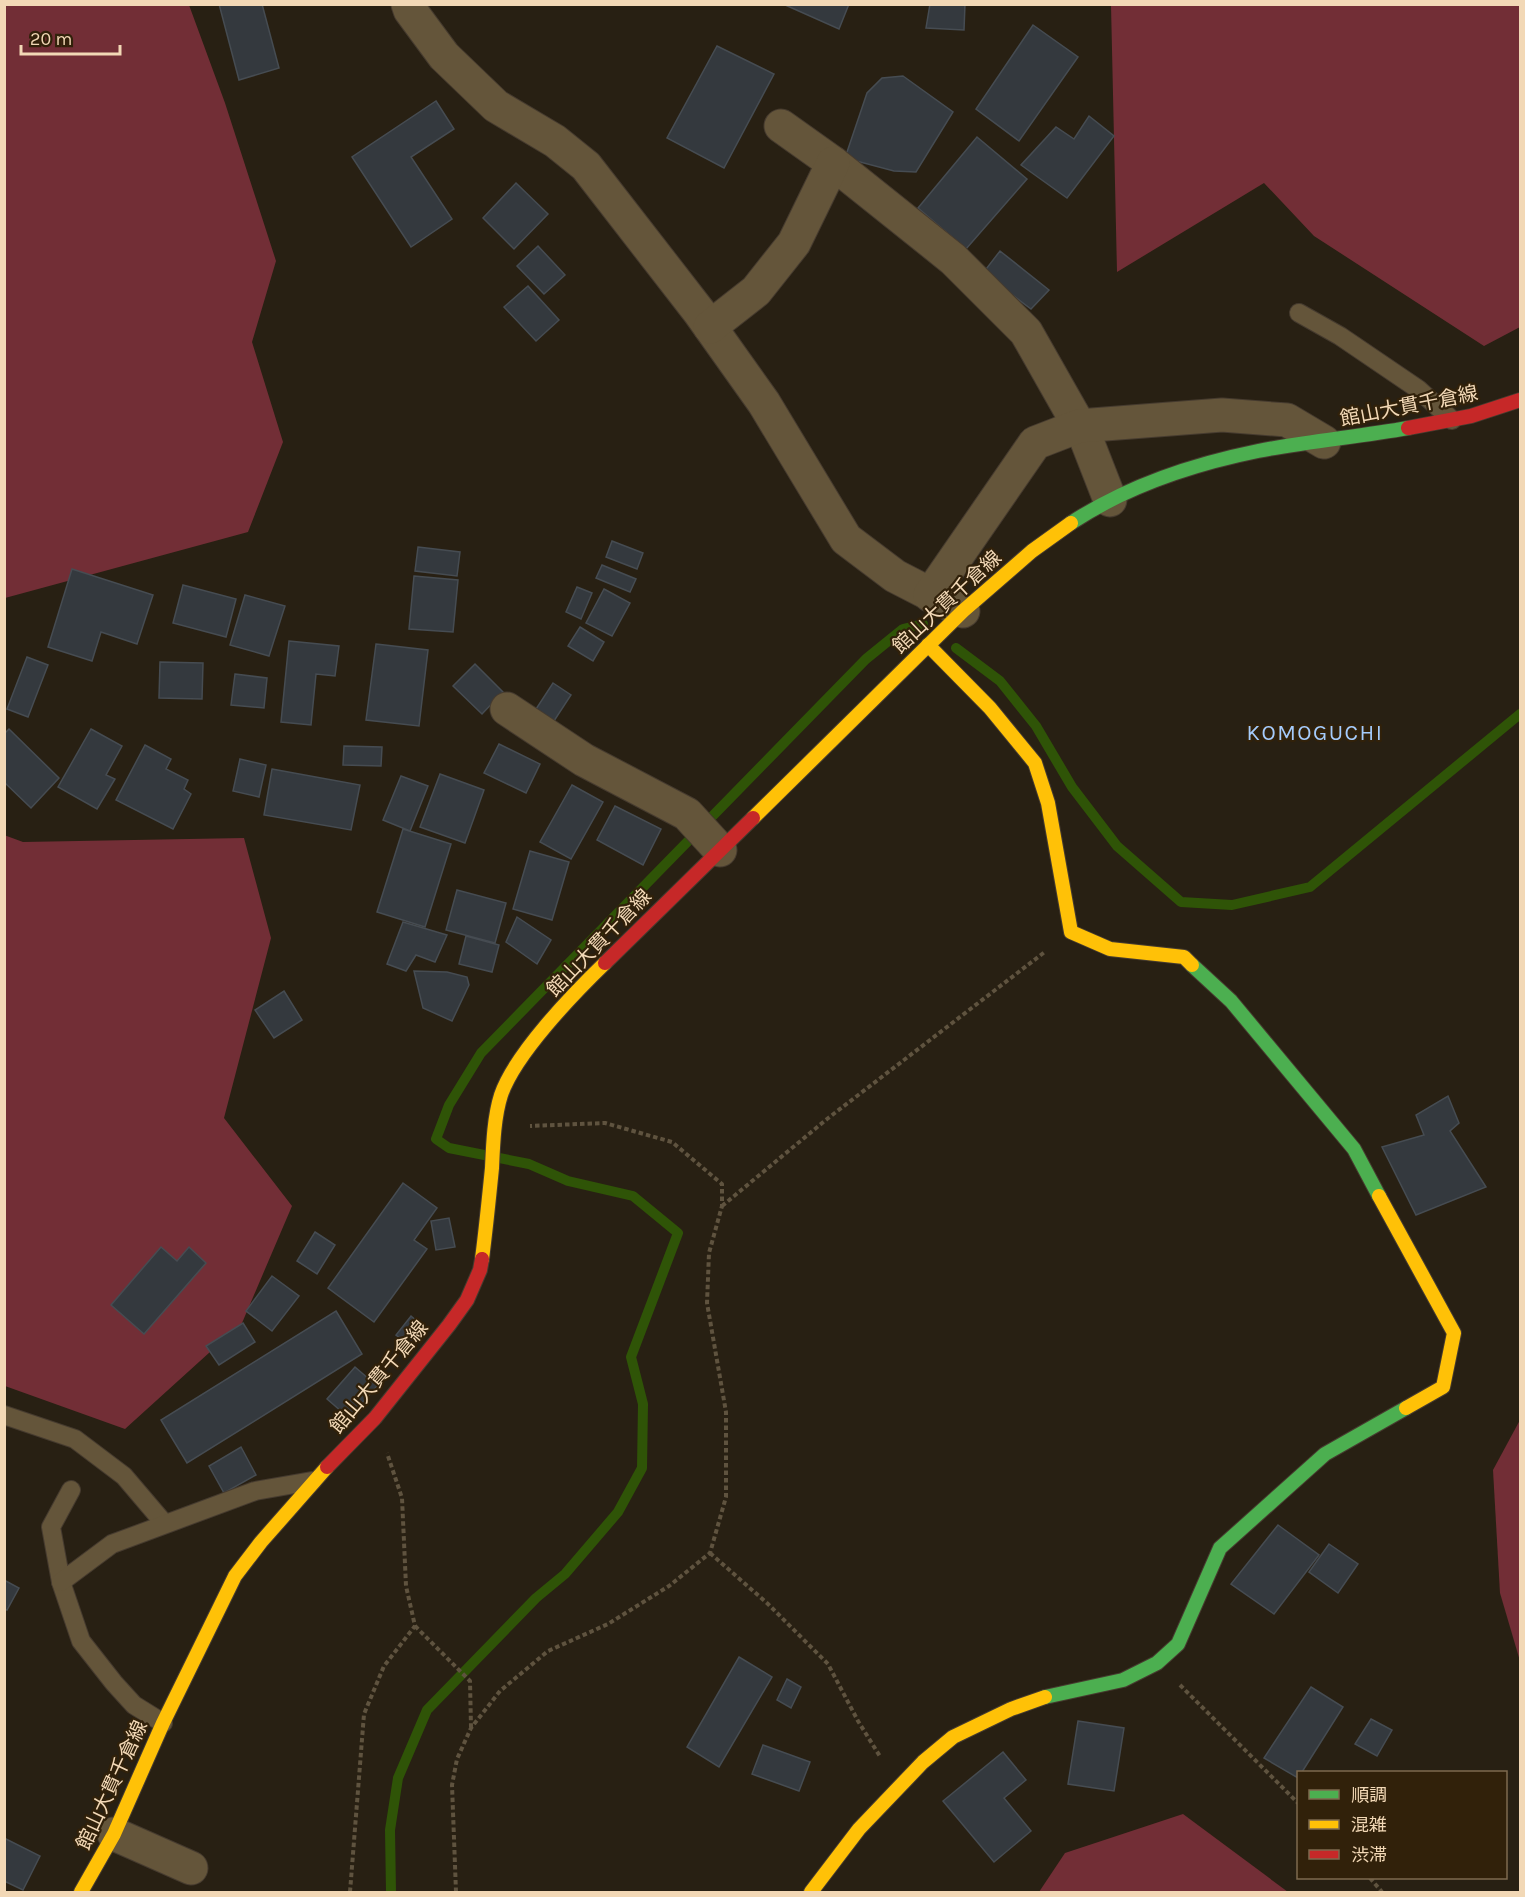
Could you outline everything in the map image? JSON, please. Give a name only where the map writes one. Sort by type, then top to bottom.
[{"type":"main road","name":"館山大貫千倉線","points":[[81,1893],[114,1834],[163,1723],[236,1576],[261,1542],[314,1481],[375,1418],[467,1300],[480,1269],[501,1096],[513,1071],[542,1031],[591,976],[963,611],[1014,565],[1058,531],[1110,500],[1177,474],[1240,454],[1452,420],[1500,409],[1521,400]]},
{"type":"main road","points":[[811,1893],[859,1829],[923,1762],[953,1737],[1011,1709],[1051,1695],[1123,1680],[1157,1663],[1178,1644],[1220,1548],[1325,1454],[1443,1387],[1454,1334],[1354,1149],[1232,1001],[1184,957],[1110,949],[1071,932],[1048,803],[1035,763],[990,708],[928,645]]},
{"type":"street","points":[[408,4],[444,56],[496,106],[555,141],[586,166],[710,327],[764,403],[846,539],[895,576],[963,611]]},
{"type":"street","points":[[781,126],[833,163],[953,259],[1026,332],[1085,436],[1110,500]]},
{"type":"street","points":[[710,327],[756,291],[794,243],[833,163]]},
{"type":"street","points":[[930,595],[1035,443],[1079,426],[1222,415],[1287,420],[1324,442]]},
{"type":"street","points":[[507,709],[584,760],[687,814],[720,850]]},
{"type":"street","points":[[114,1834],[191,1868]]},
{"type":"lane","points":[[1299,313],[1340,336],[1418,389],[1452,420]]},
{"type":"lane","points":[[4,1414],[75,1439],[124,1476],[164,1523]]},
{"type":"lane","points":[[61,1582],[112,1544],[164,1523],[255,1491],[314,1481]]},
{"type":"lane","points":[[71,1490],[51,1527],[61,1582],[81,1641],[134,1705],[163,1723]]},
{"type":"path","points":[[722,1206],[827,1119],[1071,932]]},
{"type":"path","points":[[456,1893],[452,1785],[457,1759],[471,1728],[500,1691],[548,1651],[608,1624],[669,1586],[710,1553],[726,1497],[726,1412],[707,1303],[709,1253],[722,1206],[722,1184],[672,1143],[605,1123],[495,1133]]},
{"type":"path","points":[[375,1418],[402,1498],[406,1586],[415,1626],[470,1681],[471,1728]]},
{"type":"path","points":[[710,1553],[768,1604],[828,1664],[858,1721],[899,1787]]},
{"type":"path","points":[[350,1893],[364,1714],[384,1666],[415,1626]]},
{"type":"path","points":[[1157,1663],[1297,1801]]},
{"type":"path","points":[[1371,1879],[1382,1893]]},
{"type":"shaded area","points":[[5,5],[189,5],[225,103],[276,261],[252,342],[283,442],[248,532],[5,598]]},
{"type":"shaded area","points":[[1111,5],[1520,5],[1520,327],[1484,346],[1314,236],[1264,183],[1117,272]]},
{"type":"shaded area","points":[[4,835],[23,842],[244,838],[271,938],[224,1118],[292,1206],[242,1323],[125,1429],[5,1386]]},
{"type":"shaded area","points":[[1520,1420],[1520,1661],[1500,1593],[1493,1470]]},
{"type":"shaded area","points":[[1183,1814],[1288,1892],[1039,1892],[1065,1853]]},
{"type":"building","points":[[219,4],[262,4],[279,68],[239,80]]},
{"type":"building","points":[[783,4],[849,4],[839,29]]},
{"type":"building","points":[[930,4],[965,4],[964,30],[926,28]]},
{"type":"building","points":[[1033,25],[1078,57],[1019,141],[976,109]]},
{"type":"building","points":[[717,46],[774,74],[724,168],[667,138]]},
{"type":"building","points":[[903,76],[953,112],[916,172],[894,171],[845,158],[867,93],[882,78]]},
{"type":"building","points":[[436,101],[454,129],[411,157],[452,219],[411,247],[352,157]]},
{"type":"building","points":[[1089,116],[1114,136],[1067,198],[1021,165],[1056,127],[1074,139]]},
{"type":"building","points":[[977,137],[1027,179],[966,249],[918,208]]},
{"type":"building","points":[[516,183],[548,214],[514,249],[483,218]]},
{"type":"building","points":[[538,246],[565,275],[544,294],[517,266]]},
{"type":"building","points":[[1000,251],[1049,290],[1031,309],[983,273]]},
{"type":"building","points":[[528,286],[559,320],[536,341],[504,307]]},
{"type":"building","points":[[612,541],[643,553],[637,569],[606,557]]},
{"type":"building","points":[[418,547],[460,552],[457,576],[415,571]]},
{"type":"building","points":[[602,565],[636,579],[630,592],[596,578]]},
{"type":"building","points":[[72,569],[153,595],[137,644],[101,632],[92,661],[48,647]]},
{"type":"building","points":[[414,576],[458,580],[453,632],[409,629]]},
{"type":"building","points":[[183,585],[236,599],[226,637],[173,623]]},
{"type":"building","points":[[577,587],[592,593],[581,619],[566,612]]},
{"type":"building","points":[[604,589],[630,603],[612,636],[586,623]]},
{"type":"building","points":[[245,595],[285,606],[269,656],[230,645]]},
{"type":"building","points":[[580,627],[604,642],[593,661],[568,646]]},
{"type":"building","points":[[289,641],[339,646],[335,676],[316,674],[311,725],[281,722]]},
{"type":"building","points":[[376,644],[428,650],[419,726],[366,720]]},
{"type":"building","points":[[27,657],[48,665],[28,717],[7,709]]},
{"type":"building","points":[[160,662],[203,663],[202,699],[159,698]]},
{"type":"building","points":[[475,664],[503,692],[482,714],[453,686]]},
{"type":"building","points":[[235,674],[267,678],[264,708],[231,705]]},
{"type":"building","points":[[553,683],[571,695],[554,721],[536,709]]},
{"type":"building","points":[[9,729],[59,778],[31,808],[4,782],[4,734]]},
{"type":"building","points":[[91,729],[122,746],[106,775],[115,779],[97,809],[58,787]]},
{"type":"building","points":[[499,744],[540,764],[526,793],[484,773]]},
{"type":"building","points":[[145,745],[171,759],[166,769],[188,780],[184,789],[191,794],[173,829],[116,800]]},
{"type":"building","points":[[344,746],[382,747],[381,766],[343,765]]},
{"type":"building","points":[[240,759],[266,765],[259,797],[233,791]]},
{"type":"building","points":[[272,769],[360,785],[351,830],[264,815]]},
{"type":"building","points":[[440,774],[484,790],[465,843],[420,827]]},
{"type":"building","points":[[401,776],[428,786],[410,831],[383,820]]},
{"type":"building","points":[[572,785],[603,802],[571,859],[540,842]]},
{"type":"building","points":[[615,806],[661,829],[643,865],[597,840]]},
{"type":"building","points":[[403,829],[451,844],[425,927],[377,912]]},
{"type":"building","points":[[530,851],[569,862],[552,920],[513,909]]},
{"type":"building","points":[[457,890],[506,903],[495,943],[446,930]]},
{"type":"building","points":[[517,917],[551,940],[537,964],[506,942]]},
{"type":"building","points":[[403,922],[447,935],[435,962],[416,955],[406,971],[387,964]]},
{"type":"building","points":[[466,936],[499,945],[492,972],[459,964]]},
{"type":"building","points":[[414,971],[447,972],[467,977],[469,985],[452,1021],[423,1008]]},
{"type":"building","points":[[284,991],[302,1020],[274,1038],[255,1010]]},
{"type":"building","points":[[1448,1096],[1459,1123],[1450,1131],[1486,1187],[1416,1215],[1382,1147],[1424,1135],[1416,1115]]},
{"type":"building","points":[[403,1183],[437,1208],[414,1240],[427,1249],[374,1322],[328,1288]]},
{"type":"building","points":[[449,1218],[455,1247],[436,1250],[431,1221]]},
{"type":"building","points":[[315,1232],[335,1245],[317,1274],[297,1261]]},
{"type":"building","points":[[161,1247],[177,1261],[189,1247],[206,1263],[144,1334],[111,1305]]},
{"type":"building","points":[[272,1276],[299,1296],[272,1331],[246,1311]]},
{"type":"building","points":[[336,1311],[362,1354],[187,1463],[161,1420]]},
{"type":"building","points":[[411,1316],[425,1328],[411,1346],[396,1335]]},
{"type":"building","points":[[243,1323],[255,1342],[219,1365],[206,1346]]},
{"type":"building","points":[[355,1367],[377,1386],[349,1418],[327,1399]]},
{"type":"building","points":[[241,1447],[256,1475],[224,1493],[209,1466]]},
{"type":"building","points":[[1278,1525],[1319,1555],[1274,1614],[1231,1584]]},
{"type":"building","points":[[1329,1544],[1358,1564],[1338,1593],[1309,1572]]},
{"type":"building","points":[[4,1580],[19,1588],[7,1610],[4,1609]]},
{"type":"building","points":[[739,1657],[772,1677],[719,1767],[687,1747]]},
{"type":"building","points":[[787,1679],[801,1687],[791,1708],[777,1700]]},
{"type":"building","points":[[1311,1687],[1343,1707],[1303,1771],[1297,1771],[1297,1777],[1264,1758]]},
{"type":"building","points":[[1371,1719],[1392,1730],[1377,1756],[1355,1744]]},
{"type":"building","points":[[1078,1721],[1124,1728],[1114,1791],[1068,1784]]},
{"type":"building","points":[[763,1745],[810,1762],[799,1791],[752,1774]]},
{"type":"building","points":[[1003,1752],[1026,1780],[1004,1798],[1031,1831],[994,1862],[943,1801]]},
{"type":"building","points":[[4,1838],[40,1856],[23,1890],[4,1881]]},
{"type":"waterway","points":[[391,1892],[390,1830],[398,1778],[427,1710],[536,1598],[565,1574],[618,1512],[642,1468],[643,1404],[631,1357],[678,1233],[633,1196],[568,1181],[529,1164],[449,1148],[436,1139],[449,1105],[481,1053],[866,659],[903,629],[923,624]]},
{"type":"waterway","points":[[956,648],[1000,681],[1036,726],[1072,787],[1117,846],[1181,902],[1232,905],[1310,887],[1520,714]]},
{"type":"traffic: fast","points":[[1071,523],[1138,487],[1234,456],[1408,428]]},
{"type":"traffic: fast","points":[[1192,965],[1231,1001],[1354,1149],[1379,1196]]},
{"type":"traffic: fast","points":[[1045,1697],[1123,1680],[1157,1663],[1178,1644],[1220,1548],[1325,1454],[1406,1408]]},
{"type":"traffic: slow","points":[[753,818],[963,611],[1032,551],[1071,523]]},
{"type":"traffic: slow","points":[[928,645],[990,708],[1035,763],[1048,803],[1071,932],[1110,949],[1184,957],[1192,965]]},
{"type":"traffic: slow","points":[[482,1259],[495,1122],[501,1095],[519,1061],[546,1025],[605,963]]},
{"type":"traffic: slow","points":[[1379,1196],[1454,1333],[1443,1387],[1406,1408]]},
{"type":"traffic: slow","points":[[81,1892],[114,1834],[163,1723],[235,1576],[261,1542],[327,1467]]},
{"type":"traffic: slow","points":[[811,1892],[859,1829],[923,1762],[953,1737],[1011,1709],[1045,1697]]},
{"type":"traffic: jam","points":[[1408,428],[1471,416],[1520,400]]},
{"type":"traffic: jam","points":[[605,963],[753,818]]},
{"type":"traffic: jam","points":[[327,1467],[375,1418],[449,1325],[467,1300],[480,1270],[482,1259]]},
{"type":"district","name":"KOMOGUCHI","points":[[1315,733]]}]
